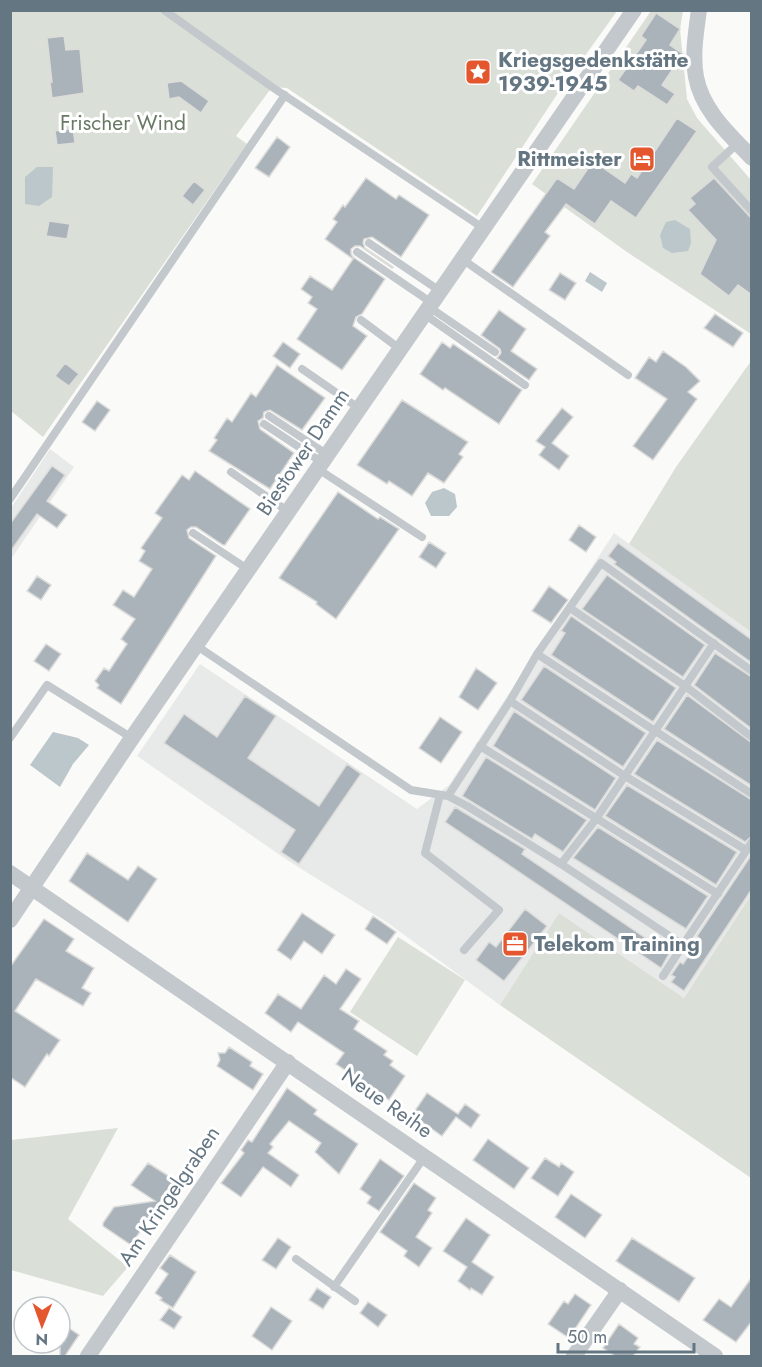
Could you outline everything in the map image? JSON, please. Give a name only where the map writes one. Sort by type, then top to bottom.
[{"type":"street","name":"Biestower Damm","points":[[10,920],[132,738],[634,10]]},
{"type":"street","points":[[699,10],[694,51],[696,77],[703,97],[719,123],[752,158]]},
{"type":"street","name":"Neue Reihe","points":[[10,873],[715,1356]]},
{"type":"street","name":"Am Kringelgraben","points":[[88,1356],[288,1062]]},
{"type":"street","points":[[574,1356],[620,1290]]},
{"type":"lane","points":[[164,10],[285,95],[483,228]]},
{"type":"lane","points":[[10,499],[285,95]]},
{"type":"lane","points":[[738,143],[712,166],[752,211]]},
{"type":"lane","points":[[369,243],[431,304],[525,385]]},
{"type":"lane","points":[[357,252],[495,352]]},
{"type":"lane","points":[[462,259],[628,375]]},
{"type":"lane","points":[[361,320],[400,349]]},
{"type":"lane","points":[[302,369],[360,409]]},
{"type":"lane","points":[[267,420],[422,537]]},
{"type":"lane","points":[[231,472],[289,512]]},
{"type":"lane","points":[[193,533],[249,570]]},
{"type":"lane","points":[[464,950],[499,910],[425,853],[444,796],[510,701],[537,654],[601,563],[752,671]]},
{"type":"lane","points":[[570,608],[685,686],[752,737]]},
{"type":"lane","points":[[561,864],[596,819],[654,729],[714,643]]},
{"type":"lane","points":[[197,646],[411,790],[444,796],[467,806],[561,864],[683,945]]},
{"type":"lane","points":[[537,654],[752,794]]},
{"type":"lane","points":[[10,738],[47,685],[132,738]]},
{"type":"lane","points":[[510,701],[625,776],[749,846],[663,976]]},
{"type":"lane","points":[[480,746],[718,894]]},
{"type":"lane","points":[[334,1287],[425,1156]]},
{"type":"lane","points":[[296,1259],[355,1301]]},
{"type":"shaded area","points":[[37,167],[53,167],[52,197],[39,206],[25,204],[25,177]]},
{"type":"shaded area","points":[[675,220],[690,229],[691,243],[688,251],[672,253],[663,248],[660,235],[666,222]]},
{"type":"shaded area","points":[[590,272],[607,283],[602,292],[585,281]]},
{"type":"shaded area","points":[[50,449],[74,467],[11,559],[11,508]]},
{"type":"shaded area","points":[[444,488],[455,494],[457,507],[449,516],[431,516],[425,503],[432,492]]},
{"type":"shaded area","points":[[614,533],[751,632],[751,895],[684,998],[559,913],[500,1005],[388,923],[287,860],[137,756],[200,664],[417,809],[449,785]]},
{"type":"shaded area","points":[[53,732],[78,738],[89,745],[73,764],[60,787],[30,765]]},
{"type":"green space","name":"Frischer Wind","points":[[10,11],[617,11],[554,99],[477,216],[287,88],[272,87],[236,136],[247,144],[43,437],[11,411]]},
{"type":"green space","name":"Rittmeister","points":[[651,11],[683,11],[680,29],[687,99],[697,118],[751,180],[751,334],[627,252],[532,184]]},
{"type":"green space","points":[[751,361],[751,632],[629,544],[676,467]]},
{"type":"green space","points":[[751,895],[752,1178],[500,1005],[559,913],[684,998]]},
{"type":"green space","points":[[398,937],[465,980],[417,1056],[350,1012]]},
{"type":"green space","points":[[118,1128],[68,1219],[128,1267],[103,1296],[11,1270],[11,1140]]},
{"type":"building","name":"Rittmeister","points":[[656,13],[680,29],[670,45],[683,54],[662,85],[675,94],[667,105],[638,86],[634,91],[618,80],[646,40],[641,36]]},
{"type":"building","points":[[64,36],[66,50],[80,49],[84,93],[52,98],[47,38]]},
{"type":"building","points":[[181,81],[209,101],[201,113],[179,97],[169,99],[167,83]]},
{"type":"building","points":[[677,118],[697,131],[636,218],[611,201],[595,224],[566,204],[545,232],[550,236],[513,287],[491,272],[557,178],[574,189],[593,161],[625,183],[631,174],[637,178]]},
{"type":"building","points":[[73,128],[75,143],[57,145],[55,131]]},
{"type":"building","points":[[277,137],[290,147],[269,177],[255,168]]},
{"type":"building","points":[[366,178],[396,199],[399,195],[429,215],[401,257],[372,237],[364,239],[365,248],[392,268],[360,246],[351,249],[353,257],[385,279],[362,314],[356,317],[353,326],[367,336],[342,370],[297,339],[317,309],[308,303],[312,297],[301,289],[310,276],[332,290],[353,259],[325,239],[337,222],[333,219],[343,205],[345,207]]},
{"type":"building","points":[[714,178],[752,219],[752,295],[738,285],[729,296],[700,274],[716,240],[688,210],[695,204],[690,198]]},
{"type":"building","points":[[194,181],[205,190],[193,205],[182,196]]},
{"type":"building","points":[[49,221],[70,224],[67,239],[46,236]]},
{"type":"building","points":[[560,273],[576,283],[565,300],[549,290]]},
{"type":"building","points":[[499,310],[526,329],[511,351],[537,369],[529,380],[497,358],[501,353],[500,349],[481,335]]},
{"type":"building","points":[[715,314],[743,333],[733,347],[704,328]]},
{"type":"building","points":[[283,342],[300,354],[290,368],[273,356]]},
{"type":"building","points":[[442,342],[450,348],[453,344],[522,390],[499,424],[420,374]]},
{"type":"building","points":[[663,351],[686,367],[700,381],[688,392],[697,399],[653,460],[633,446],[667,399],[635,378],[649,357],[656,362]]},
{"type":"building","points":[[65,363],[79,374],[69,386],[55,376]]},
{"type":"building","points":[[277,365],[325,398],[302,430],[270,410],[264,412],[263,418],[258,421],[260,429],[294,453],[270,489],[209,451],[217,440],[214,438],[227,418],[232,422],[251,393],[256,397]]},
{"type":"building","points":[[402,400],[468,442],[459,454],[463,457],[444,483],[428,473],[412,496],[389,481],[387,484],[357,465]]},
{"type":"building","points":[[97,401],[110,410],[95,431],[82,422]]},
{"type":"building","points":[[562,408],[573,417],[552,443],[569,456],[559,470],[539,455],[545,447],[536,441]]},
{"type":"building","points":[[52,466],[65,475],[47,501],[67,515],[57,528],[37,514],[10,552],[10,524]]},
{"type":"building","points":[[195,471],[250,509],[225,545],[196,527],[187,530],[189,538],[216,556],[121,704],[97,688],[99,685],[95,681],[104,668],[109,671],[127,644],[121,639],[135,619],[113,605],[123,590],[134,597],[152,569],[139,561],[145,551],[141,548],[162,518],[155,513],[182,475],[189,480]]},
{"type":"building","points":[[338,492],[378,519],[380,517],[399,529],[336,619],[316,604],[317,602],[279,578]]},
{"type":"building","points":[[579,525],[596,537],[586,552],[569,540]]},
{"type":"building","points":[[429,542],[446,553],[436,568],[419,557]]},
{"type":"building","points":[[618,543],[752,640],[752,663],[614,564],[616,562],[608,556]]},
{"type":"building","points":[[607,575],[705,645],[683,677],[582,609]]},
{"type":"building","points":[[37,576],[51,585],[41,600],[27,591]]},
{"type":"building","points":[[549,586],[568,600],[551,623],[532,611]]},
{"type":"building","points":[[571,616],[676,688],[653,722],[551,655],[565,633],[561,631]]},
{"type":"building","points":[[46,644],[61,654],[49,671],[34,661]]},
{"type":"building","points":[[715,653],[752,677],[752,729],[694,685]]},
{"type":"building","points":[[544,666],[646,733],[623,767],[521,700]]},
{"type":"building","points":[[476,668],[497,683],[478,710],[459,697]]},
{"type":"building","points":[[687,695],[752,743],[752,786],[664,729]]},
{"type":"building","points":[[245,696],[276,716],[248,758],[319,806],[347,764],[361,774],[299,864],[281,852],[295,830],[164,743],[184,714],[217,737]]},
{"type":"building","points":[[514,711],[616,778],[595,810],[493,746]]},
{"type":"building","points":[[440,717],[462,732],[441,763],[419,748]]},
{"type":"building","points":[[657,740],[752,800],[752,836],[745,842],[634,774]]},
{"type":"building","points":[[486,757],[587,820],[563,852],[535,834],[532,839],[462,796]]},
{"type":"building","points":[[627,785],[737,852],[716,885],[605,816]]},
{"type":"building","points":[[455,807],[525,849],[522,854],[669,954],[661,968],[445,822]]},
{"type":"building","points":[[598,827],[708,896],[686,929],[573,858]]},
{"type":"building","points":[[87,853],[128,880],[138,866],[157,879],[128,922],[69,881]]},
{"type":"building","points":[[752,854],[752,889],[684,991],[671,982],[675,977],[671,975],[680,962],[683,964],[700,939],[697,936]]},
{"type":"building","name":"Telekom Training","points":[[525,909],[547,926],[504,981],[476,960],[489,942],[496,947]]},
{"type":"building","points":[[302,913],[335,935],[322,954],[304,941],[291,960],[277,950]]},
{"type":"building","points":[[373,916],[396,932],[387,944],[365,929]]},
{"type":"building","points":[[44,919],[74,939],[66,951],[94,968],[82,988],[91,993],[83,1006],[36,979],[15,1011],[60,1040],[49,1056],[47,1054],[25,1087],[10,1077],[10,967]]},
{"type":"building","points":[[346,969],[361,979],[340,1009],[359,1021],[354,1029],[387,1051],[384,1055],[393,1061],[390,1065],[405,1076],[389,1100],[336,1064],[344,1053],[298,1022],[291,1032],[265,1013],[278,994],[301,1009],[324,975],[336,984]]},
{"type":"building","points":[[229,1047],[252,1062],[250,1066],[263,1074],[253,1090],[217,1066],[220,1060],[218,1053],[225,1053]]},
{"type":"building","points":[[287,1088],[317,1110],[314,1114],[358,1144],[339,1174],[315,1152],[321,1143],[289,1121],[270,1144],[273,1147],[268,1153],[299,1175],[291,1187],[263,1167],[241,1197],[221,1183],[244,1153],[241,1150],[248,1140],[252,1142]]},
{"type":"building","points":[[427,1093],[458,1114],[465,1104],[480,1115],[471,1128],[456,1117],[442,1136],[412,1115]]},
{"type":"building","points":[[488,1139],[529,1168],[514,1189],[473,1160]]},
{"type":"building","points":[[545,1158],[559,1167],[561,1163],[574,1172],[558,1196],[531,1178]]},
{"type":"building","points":[[380,1159],[404,1176],[379,1211],[367,1203],[371,1197],[360,1189]]},
{"type":"building","points":[[148,1163],[175,1180],[131,1245],[103,1226],[103,1223],[114,1207],[155,1201],[131,1185]]},
{"type":"building","points":[[414,1183],[436,1198],[428,1210],[432,1213],[416,1237],[432,1248],[419,1267],[404,1256],[407,1251],[380,1232]]},
{"type":"building","points":[[571,1194],[602,1215],[585,1238],[555,1217]]},
{"type":"building","points":[[466,1218],[490,1235],[472,1262],[494,1277],[482,1295],[458,1281],[467,1267],[443,1251]]},
{"type":"building","points":[[278,1238],[291,1247],[276,1269],[262,1260]]},
{"type":"building","points":[[632,1238],[695,1278],[679,1302],[616,1261]]},
{"type":"building","points":[[170,1255],[196,1272],[173,1308],[160,1300],[162,1298],[155,1293],[168,1274],[160,1268]]},
{"type":"building","points":[[752,1277],[752,1321],[736,1342],[703,1320],[719,1299],[731,1307]]},
{"type":"building","points":[[317,1288],[331,1297],[323,1309],[309,1300]]},
{"type":"building","points":[[575,1294],[591,1305],[569,1338],[548,1324],[564,1301],[568,1304]]},
{"type":"building","points":[[368,1302],[387,1315],[378,1327],[360,1313]]},
{"type":"building","points":[[271,1307],[292,1321],[272,1350],[252,1336]]},
{"type":"building","points":[[169,1308],[182,1317],[174,1329],[160,1320]]},
{"type":"building","points":[[619,1324],[638,1338],[634,1344],[640,1347],[633,1356],[615,1356],[603,1348]]},
{"type":"building","points":[[72,1330],[79,1335],[72,1346]]},
{"type":"place","name":"Kriegsgedenkstätte 1939-1945","points":[[478,72]]},
{"type":"place","name":"Rittmeister","points":[[642,159]]},
{"type":"place","name":"Telekom Training","points":[[515,944]]}]
